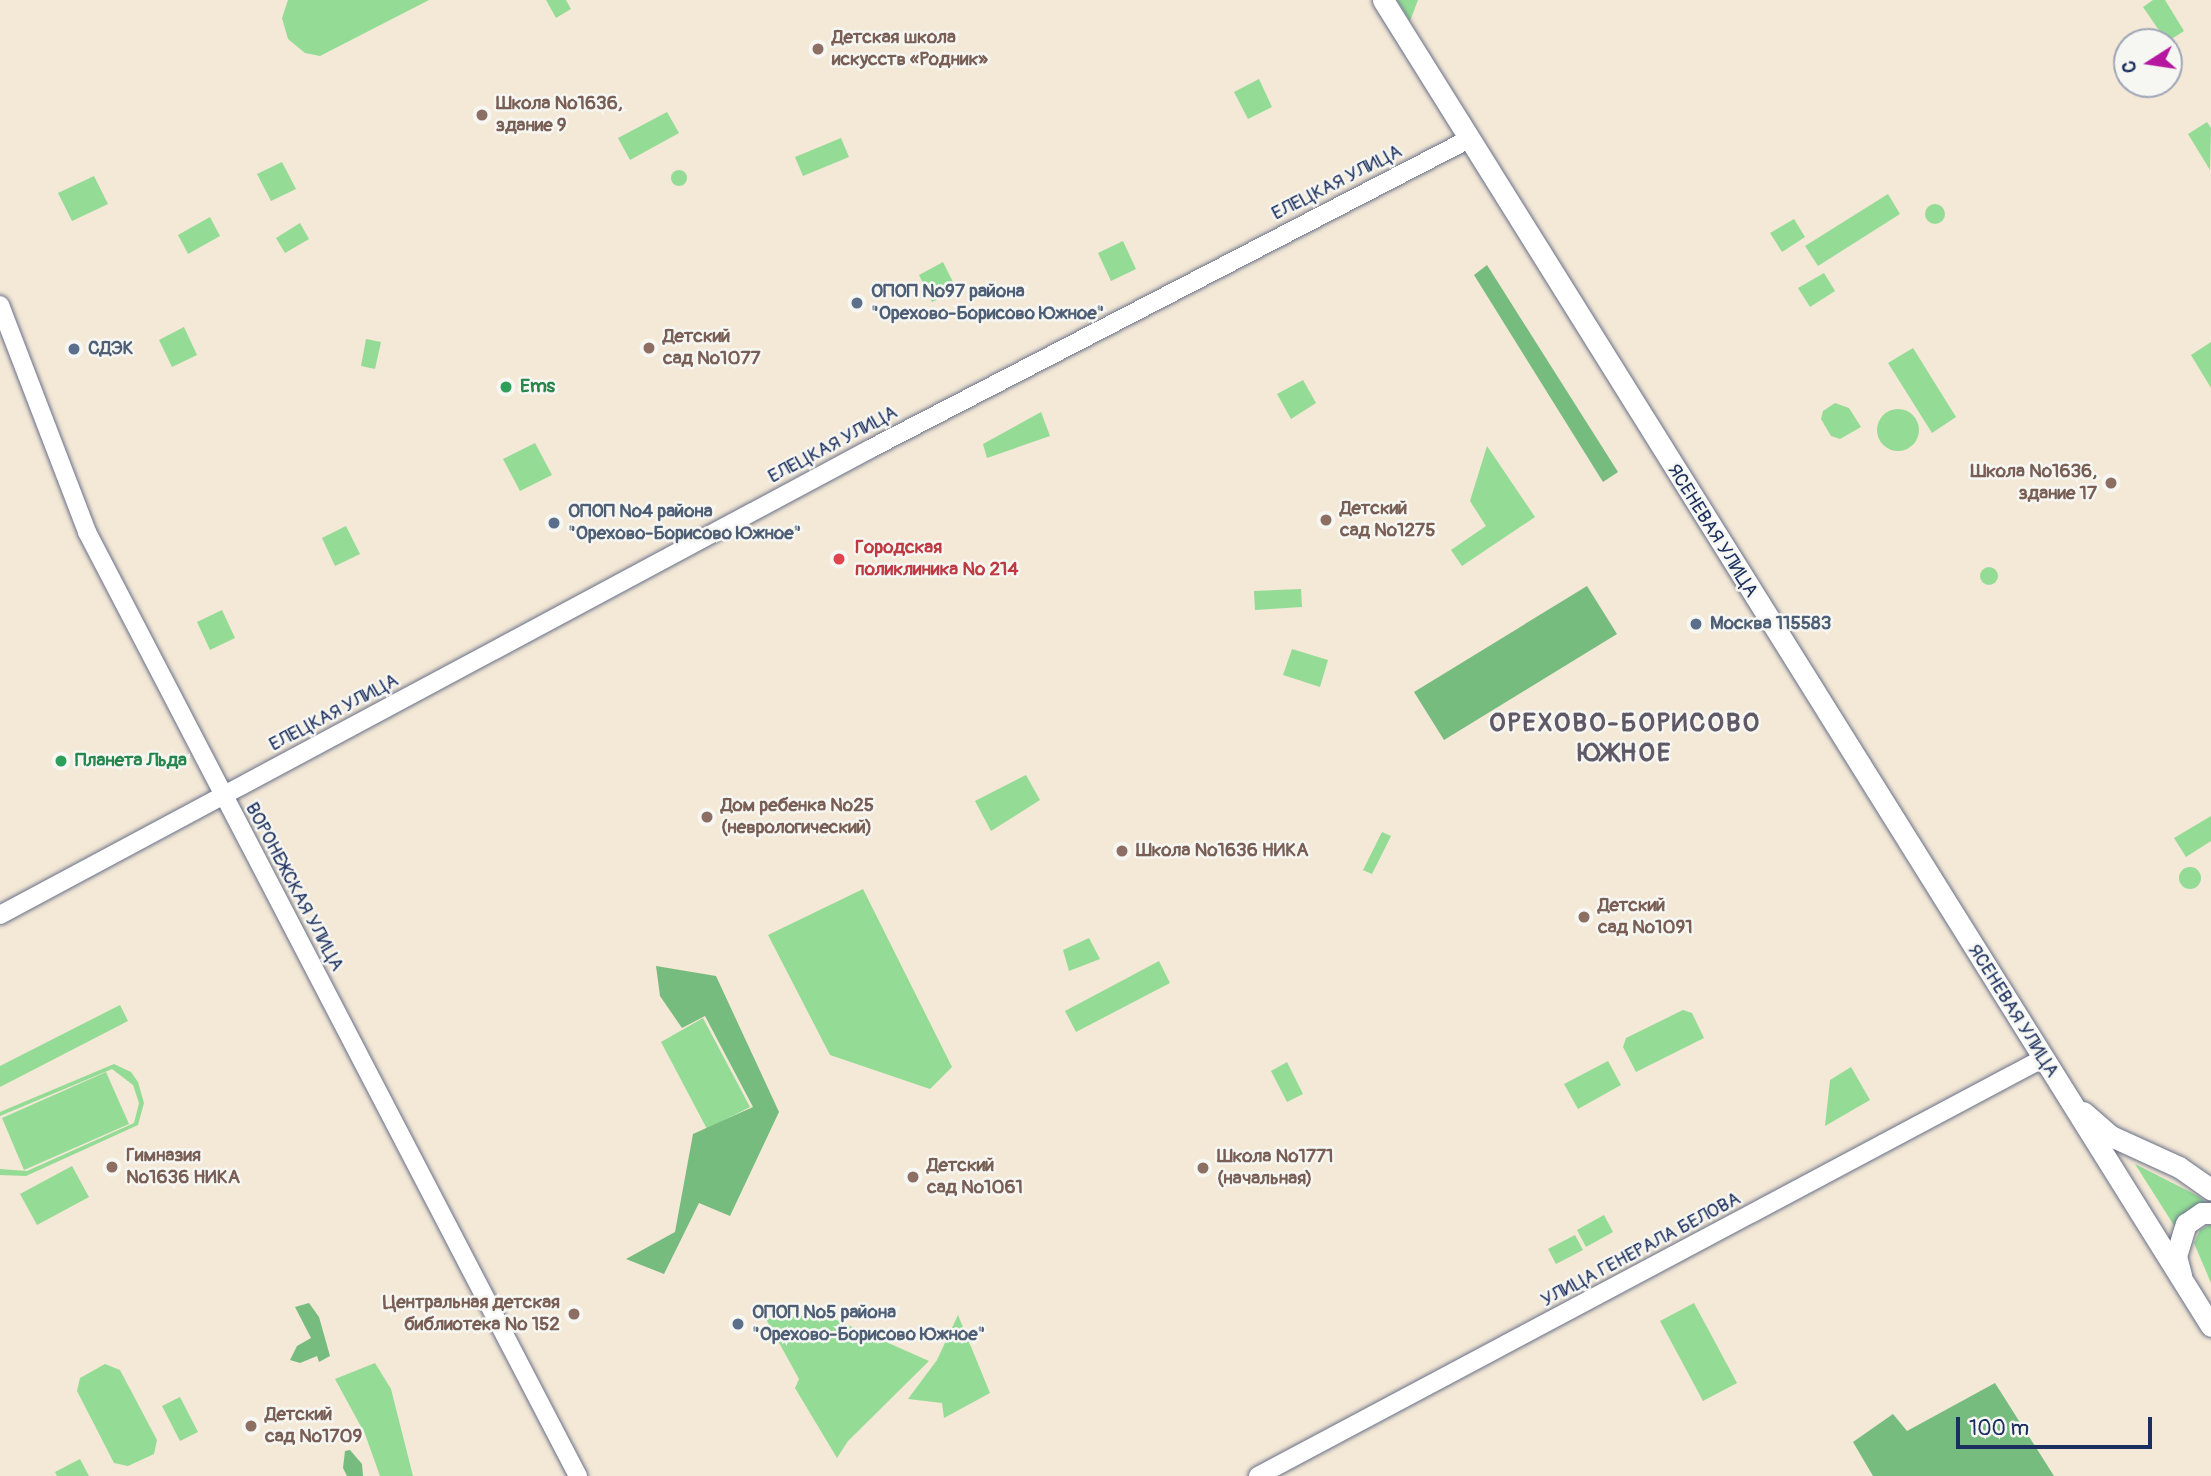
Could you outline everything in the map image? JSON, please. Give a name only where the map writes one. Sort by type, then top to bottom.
[{"type":"main road","name":"ЯСЕНЕВАЯ УЛИЦА","points":[[1383,0],[2211,1326]]},
{"type":"main road","name":"ЯСЕНЕВАЯ УЛИЦА","points":[[2065,1096],[2111,1136],[2179,1167],[2211,1189]]},
{"type":"main road","points":[[2182,1280],[2176,1256],[2186,1224],[2202,1213],[2211,1213]]},
{"type":"street","name":"ЕЛЕЦКАЯ УЛИЦА","points":[[0,915],[902,432],[1469,139]]},
{"type":"street","name":"ВОРОНЕЖСКАЯ УЛИЦА","points":[[0,305],[87,532],[578,1476]]},
{"type":"street","name":"УЛИЦА ГЕНЕРАЛА БЕЛОВА","points":[[1258,1476],[2042,1059]]},
{"type":"green space","points":[[288,0],[429,0],[320,56],[305,53],[288,39],[282,18]]},
{"type":"green space","points":[[546,0],[566,0],[571,9],[556,18]]},
{"type":"green space","points":[[1397,0],[1418,0],[1410,21]]},
{"type":"green space","points":[[2153,0],[2165,0],[2182,28],[2157,28],[2143,7]]},
{"type":"green space","points":[[1259,79],[1272,107],[1248,119],[1234,92]]},
{"type":"green space","points":[[667,112],[679,133],[630,160],[618,138]]},
{"type":"green space","points":[[2207,122],[2211,128],[2210,170],[2188,134]]},
{"type":"green space","points":[[841,138],[849,157],[803,176],[795,157]]},
{"type":"green space","points":[[282,162],[296,189],[271,201],[257,174]]},
{"type":"green space","points":[[679,170],[685,172],[685,184],[679,186],[673,184],[671,178],[673,172]]},
{"type":"green space","points":[[94,176],[108,204],[72,221],[58,193]]},
{"type":"green space","points":[[1888,194],[1900,214],[1818,266],[1805,246]]},
{"type":"green space","points":[[1935,204],[1942,207],[1945,214],[1942,221],[1935,224],[1928,221],[1925,214],[1928,207]]},
{"type":"green space","points":[[210,217],[220,236],[188,254],[178,235]]},
{"type":"green space","points":[[1794,219],[1805,237],[1782,252],[1770,233]]},
{"type":"green space","points":[[300,223],[309,239],[285,253],[276,238]]},
{"type":"green space","points":[[1123,241],[1136,269],[1111,281],[1098,253]]},
{"type":"green space","points":[[943,262],[957,290],[932,302],[919,275]]},
{"type":"green space","points":[[1487,265],[1618,472],[1603,482],[1474,275]]},
{"type":"green space","points":[[1824,273],[1835,291],[1810,307],[1798,288]]},
{"type":"green space","points":[[184,327],[197,355],[172,367],[159,340]]},
{"type":"green space","points":[[366,339],[381,342],[375,369],[361,366]]},
{"type":"green space","points":[[2211,342],[2211,388],[2191,355]]},
{"type":"green space","points":[[1913,348],[1956,417],[1932,433],[1888,363]]},
{"type":"green space","points":[[1303,380],[1316,403],[1291,419],[1277,394]]},
{"type":"green space","points":[[1835,403],[1849,408],[1861,427],[1840,439],[1831,436],[1821,419],[1823,411]]},
{"type":"green space","points":[[1898,409],[1913,415],[1919,430],[1913,445],[1898,451],[1883,445],[1877,430],[1883,415]]},
{"type":"green space","points":[[1041,412],[1050,436],[987,458],[983,444]]},
{"type":"green space","points":[[535,443],[552,475],[520,491],[503,459]]},
{"type":"green space","points":[[1487,446],[1535,517],[1462,566],[1451,550],[1486,526],[1470,501]]},
{"type":"green space","points":[[346,526],[360,554],[335,566],[322,538]]},
{"type":"green space","points":[[1989,567],[1997,572],[1998,576],[1993,584],[1989,585],[1981,580],[1980,576],[1985,568]]},
{"type":"green space","points":[[1587,586],[1617,634],[1444,740],[1414,692]]},
{"type":"green space","points":[[1301,589],[1302,607],[1255,610],[1254,591]]},
{"type":"green space","points":[[222,610],[235,638],[210,650],[197,622]]},
{"type":"green space","points":[[1292,649],[1328,660],[1320,687],[1283,675]]},
{"type":"green space","points":[[1026,775],[1040,800],[991,831],[975,801]]},
{"type":"green space","points":[[2211,816],[2211,841],[2186,857],[2174,838]]},
{"type":"green space","points":[[1382,832],[1391,836],[1372,874],[1363,870]]},
{"type":"green space","points":[[2190,867],[2198,870],[2201,878],[2198,886],[2190,889],[2182,886],[2179,878],[2182,870]]},
{"type":"green space","points":[[863,889],[952,1067],[930,1089],[830,1055],[768,935]]},
{"type":"green space","points":[[1089,938],[1100,959],[1069,971],[1063,950]]},
{"type":"green space","points":[[1159,961],[1170,983],[1076,1032],[1065,1011]]},
{"type":"green space","points":[[656,966],[716,976],[779,1112],[730,1216],[699,1203],[664,1274],[626,1259],[675,1232],[693,1134],[753,1107],[705,1016],[682,1028],[660,996]]},
{"type":"green space","points":[[120,1005],[128,1021],[0,1087],[0,1066]]},
{"type":"green space","points":[[1683,1010],[1692,1013],[1704,1038],[1636,1072],[1623,1047],[1626,1038]]},
{"type":"green space","points":[[703,1018],[750,1107],[707,1129],[661,1042]]},
{"type":"green space","points":[[1608,1061],[1621,1085],[1578,1109],[1564,1084]]},
{"type":"green space","points":[[1287,1062],[1303,1094],[1287,1102],[1271,1071]]},
{"type":"green space","points":[[114,1064],[131,1072],[138,1082],[144,1103],[138,1125],[26,1176],[0,1175],[0,1169],[27,1171],[134,1123],[139,1103],[133,1085],[112,1069],[0,1116],[0,1112]]},
{"type":"green space","points":[[1851,1067],[1870,1100],[1825,1126],[1830,1080]]},
{"type":"green space","points":[[106,1072],[129,1124],[24,1170],[2,1118]]},
{"type":"green space","points":[[2135,1164],[2200,1197],[2206,1203],[2175,1227]]},
{"type":"green space","points":[[72,1166],[89,1197],[37,1225],[20,1194]]},
{"type":"green space","points":[[1604,1215],[1613,1232],[1586,1247],[1577,1230]]},
{"type":"green space","points":[[2211,1224],[2211,1283],[2194,1243],[2200,1230]]},
{"type":"green space","points":[[1575,1235],[1583,1250],[1556,1264],[1548,1249]]},
{"type":"green space","points":[[309,1303],[319,1317],[330,1356],[319,1362],[317,1356],[300,1363],[290,1360],[297,1346],[311,1338],[295,1307]]},
{"type":"green space","points":[[1694,1303],[1737,1383],[1703,1401],[1660,1321]]},
{"type":"green space","points":[[823,1314],[929,1361],[848,1441],[837,1458],[795,1388],[799,1379],[766,1319]]},
{"type":"green space","points":[[958,1315],[990,1393],[944,1418],[942,1403],[908,1399],[937,1360]]},
{"type":"green space","points":[[375,1363],[391,1389],[413,1476],[380,1476],[365,1434],[335,1379]]},
{"type":"green space","points":[[105,1364],[120,1370],[157,1440],[154,1454],[128,1466],[114,1463],[77,1391],[80,1378]]},
{"type":"green space","points":[[1995,1383],[2054,1476],[1873,1476],[1853,1442],[1893,1414],[1907,1431]]},
{"type":"green space","points":[[180,1397],[198,1432],[180,1441],[162,1406]]},
{"type":"green space","points":[[350,1450],[362,1464],[363,1476],[347,1476],[343,1468],[345,1451]]},
{"type":"green space","points":[[80,1459],[89,1476],[57,1476],[55,1472]]},
{"type":"place","name":"Детская школа искусств «Родник»","points":[[818,49]]},
{"type":"place","name":"Школа №1636, здание 9","points":[[482,115]]},
{"type":"place","name":"ОПОП №97 района \"Орехово-Борисово Южное\"","points":[[857,303]]},
{"type":"place","name":"Детский сад №1077","points":[[649,348]]},
{"type":"place","name":"СДЭК","points":[[74,349]]},
{"type":"place","name":"Ems","points":[[506,387]]},
{"type":"place","name":"Школа №1636, здание 17","points":[[2111,483]]},
{"type":"place","name":"Детский сад №1275","points":[[1326,520]]},
{"type":"place","name":"ОПОП №4 района \"Орехово-Борисово Южное\"","points":[[554,523]]},
{"type":"place","name":"Городская поликлиника № 214","points":[[839,559]]},
{"type":"place","name":"Москва 115583","points":[[1696,624]]},
{"type":"place","name":"Планета Льда","points":[[61,761]]},
{"type":"place","name":"Дом ребенка №25 (неврологический)","points":[[707,817]]},
{"type":"place","name":"Школа №1636 НИКА","points":[[1122,851]]},
{"type":"place","name":"Детский сад №1091","points":[[1584,917]]},
{"type":"place","name":"Гимназия №1636 НИКА","points":[[112,1167]]},
{"type":"place","name":"Школа №1771 (начальная)","points":[[1203,1168]]},
{"type":"place","name":"Детский сад №1061","points":[[913,1177]]},
{"type":"place","name":"Центральная детская библиотека № 152","points":[[574,1314]]},
{"type":"place","name":"ОПОП №5 района \"Орехово-Борисово Южное\"","points":[[738,1324]]},
{"type":"place","name":"Детский сад №1709","points":[[251,1426]]},
{"type":"district","name":"ОРЕХОВО-БОРИСОВО ЮЖНОЕ","points":[[1625,739]]}]
